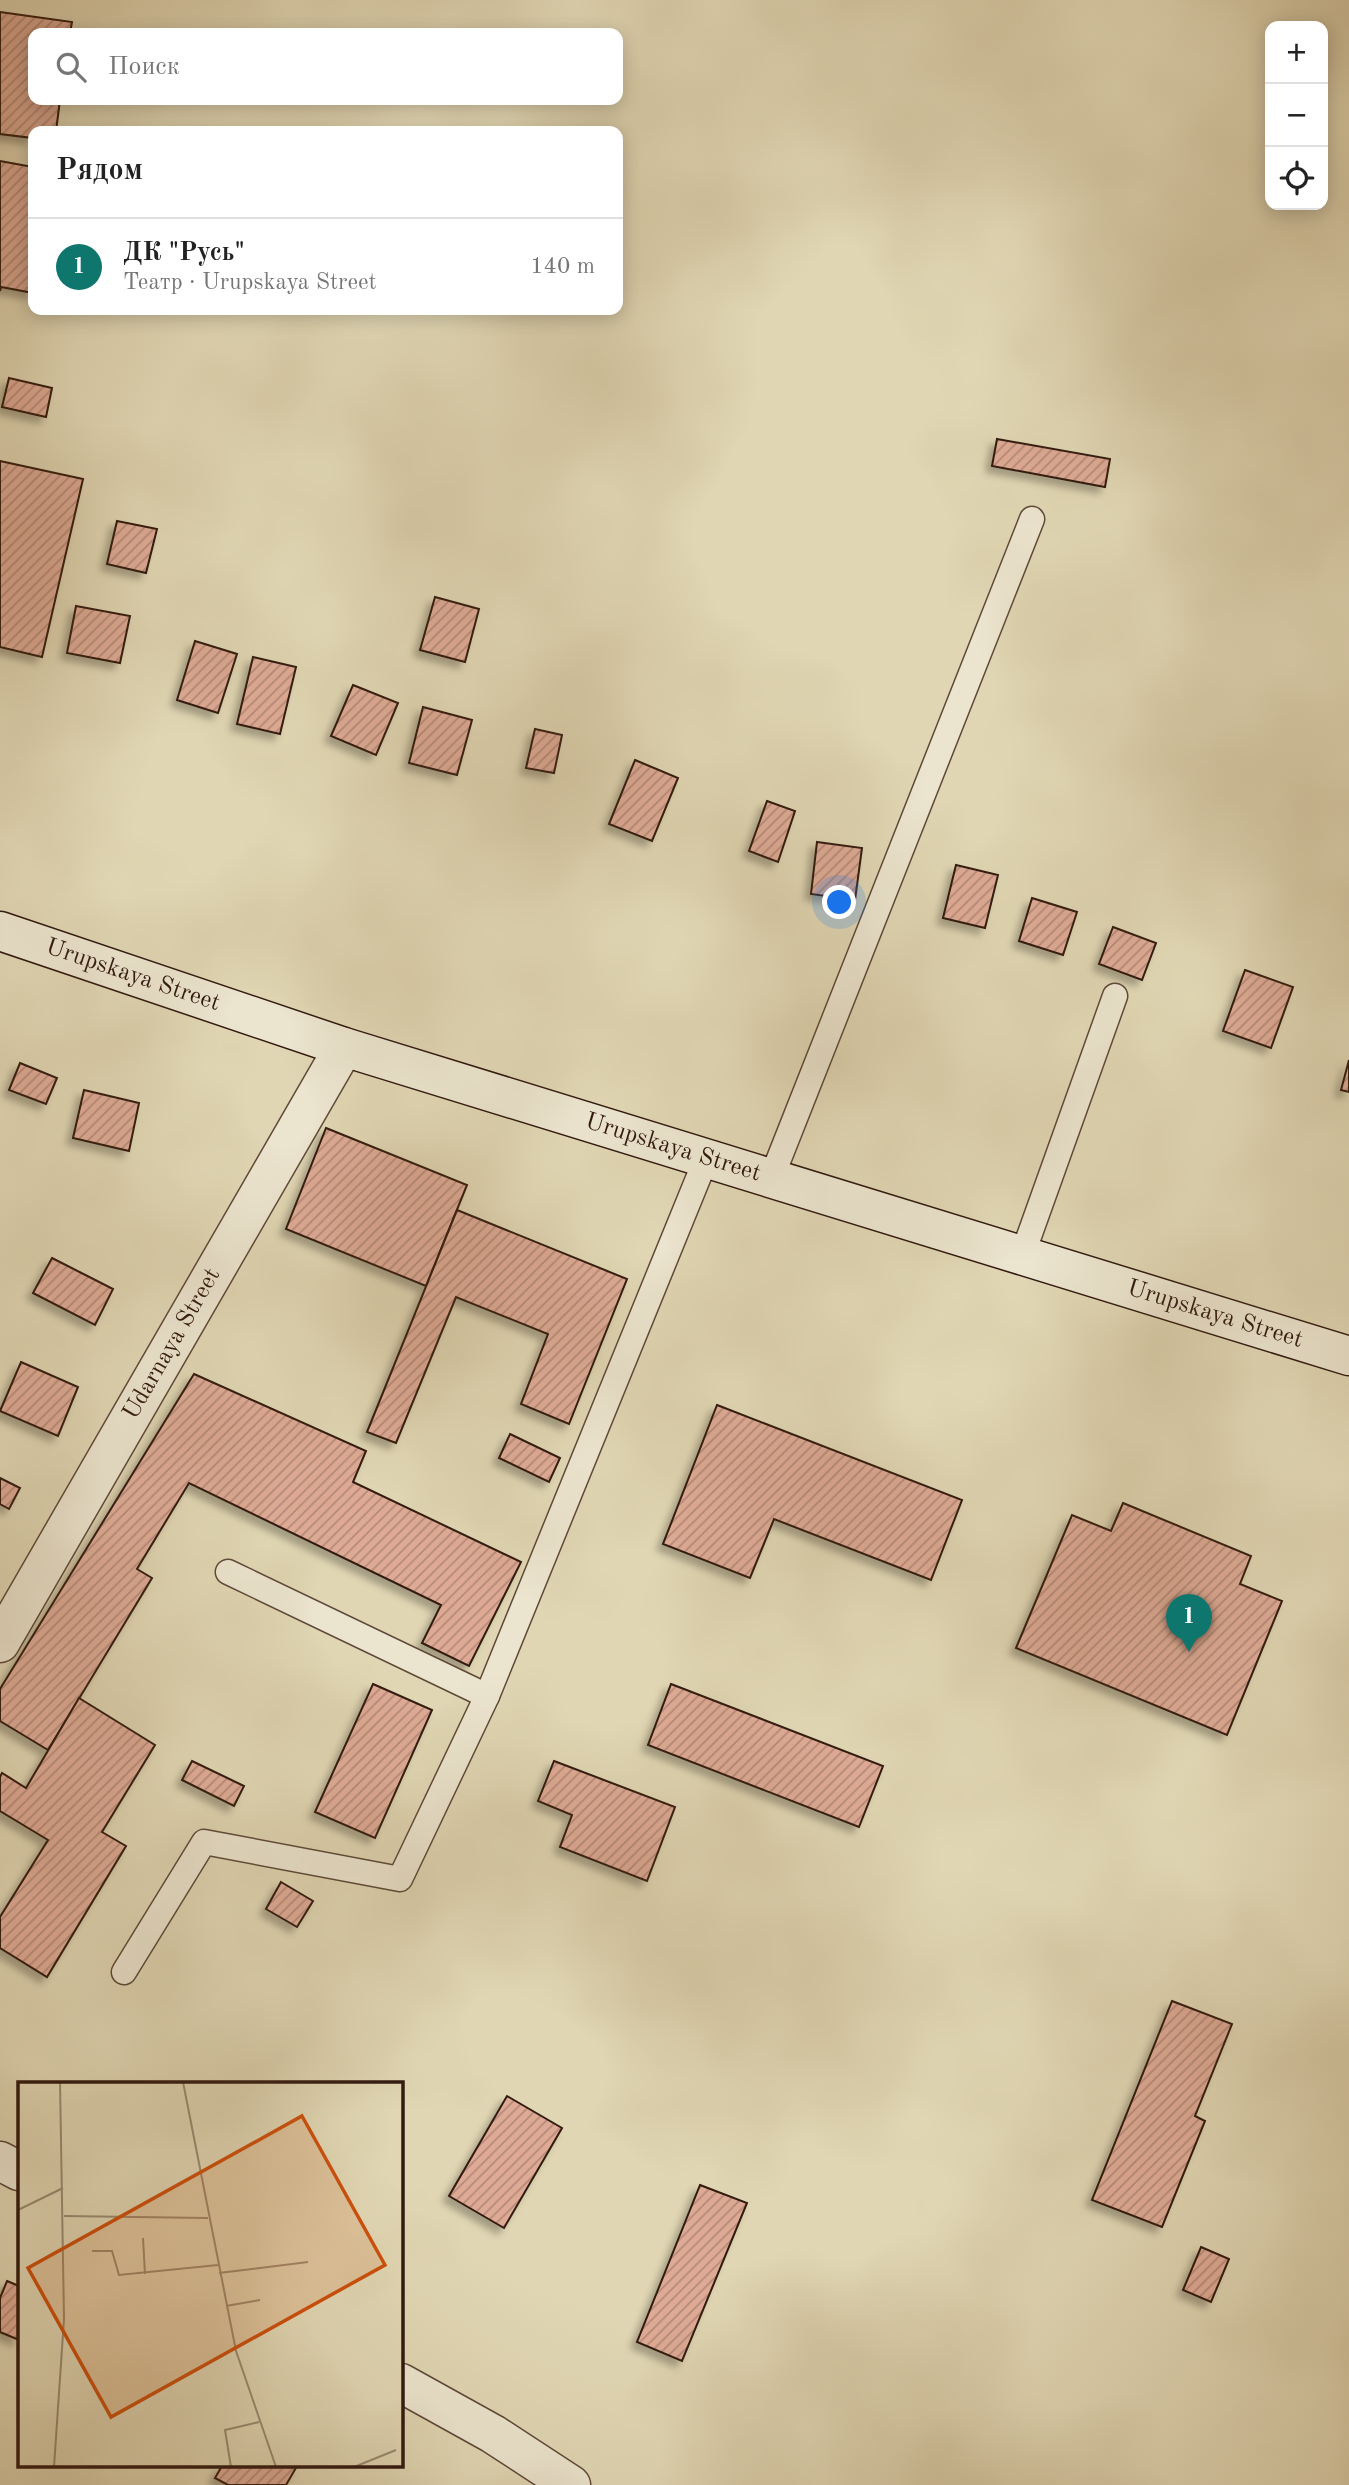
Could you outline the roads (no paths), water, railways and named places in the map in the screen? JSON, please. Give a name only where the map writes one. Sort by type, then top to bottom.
[{"type":"street","name":"Urupskaya Street","points":[[0,931],[344,1047],[1349,1356]]},
{"type":"street","name":"Udarnaya Street","points":[[0,1643],[344,1047]]},
{"type":"street","points":[[0,2161],[18,2170]]},
{"type":"street","points":[[402,2384],[493,2434],[571,2485]]},
{"type":"lane","points":[[771,1179],[1032,519]]},
{"type":"lane","points":[[1022,1256],[1115,996]]},
{"type":"lane","points":[[124,1972],[204,1842],[400,1878],[488,1696],[706,1159]]},
{"type":"lane","points":[[228,1572],[488,1696]]},
{"type":"place","name":"ДК \"Русь\"","points":[[1189,1652]]}]
